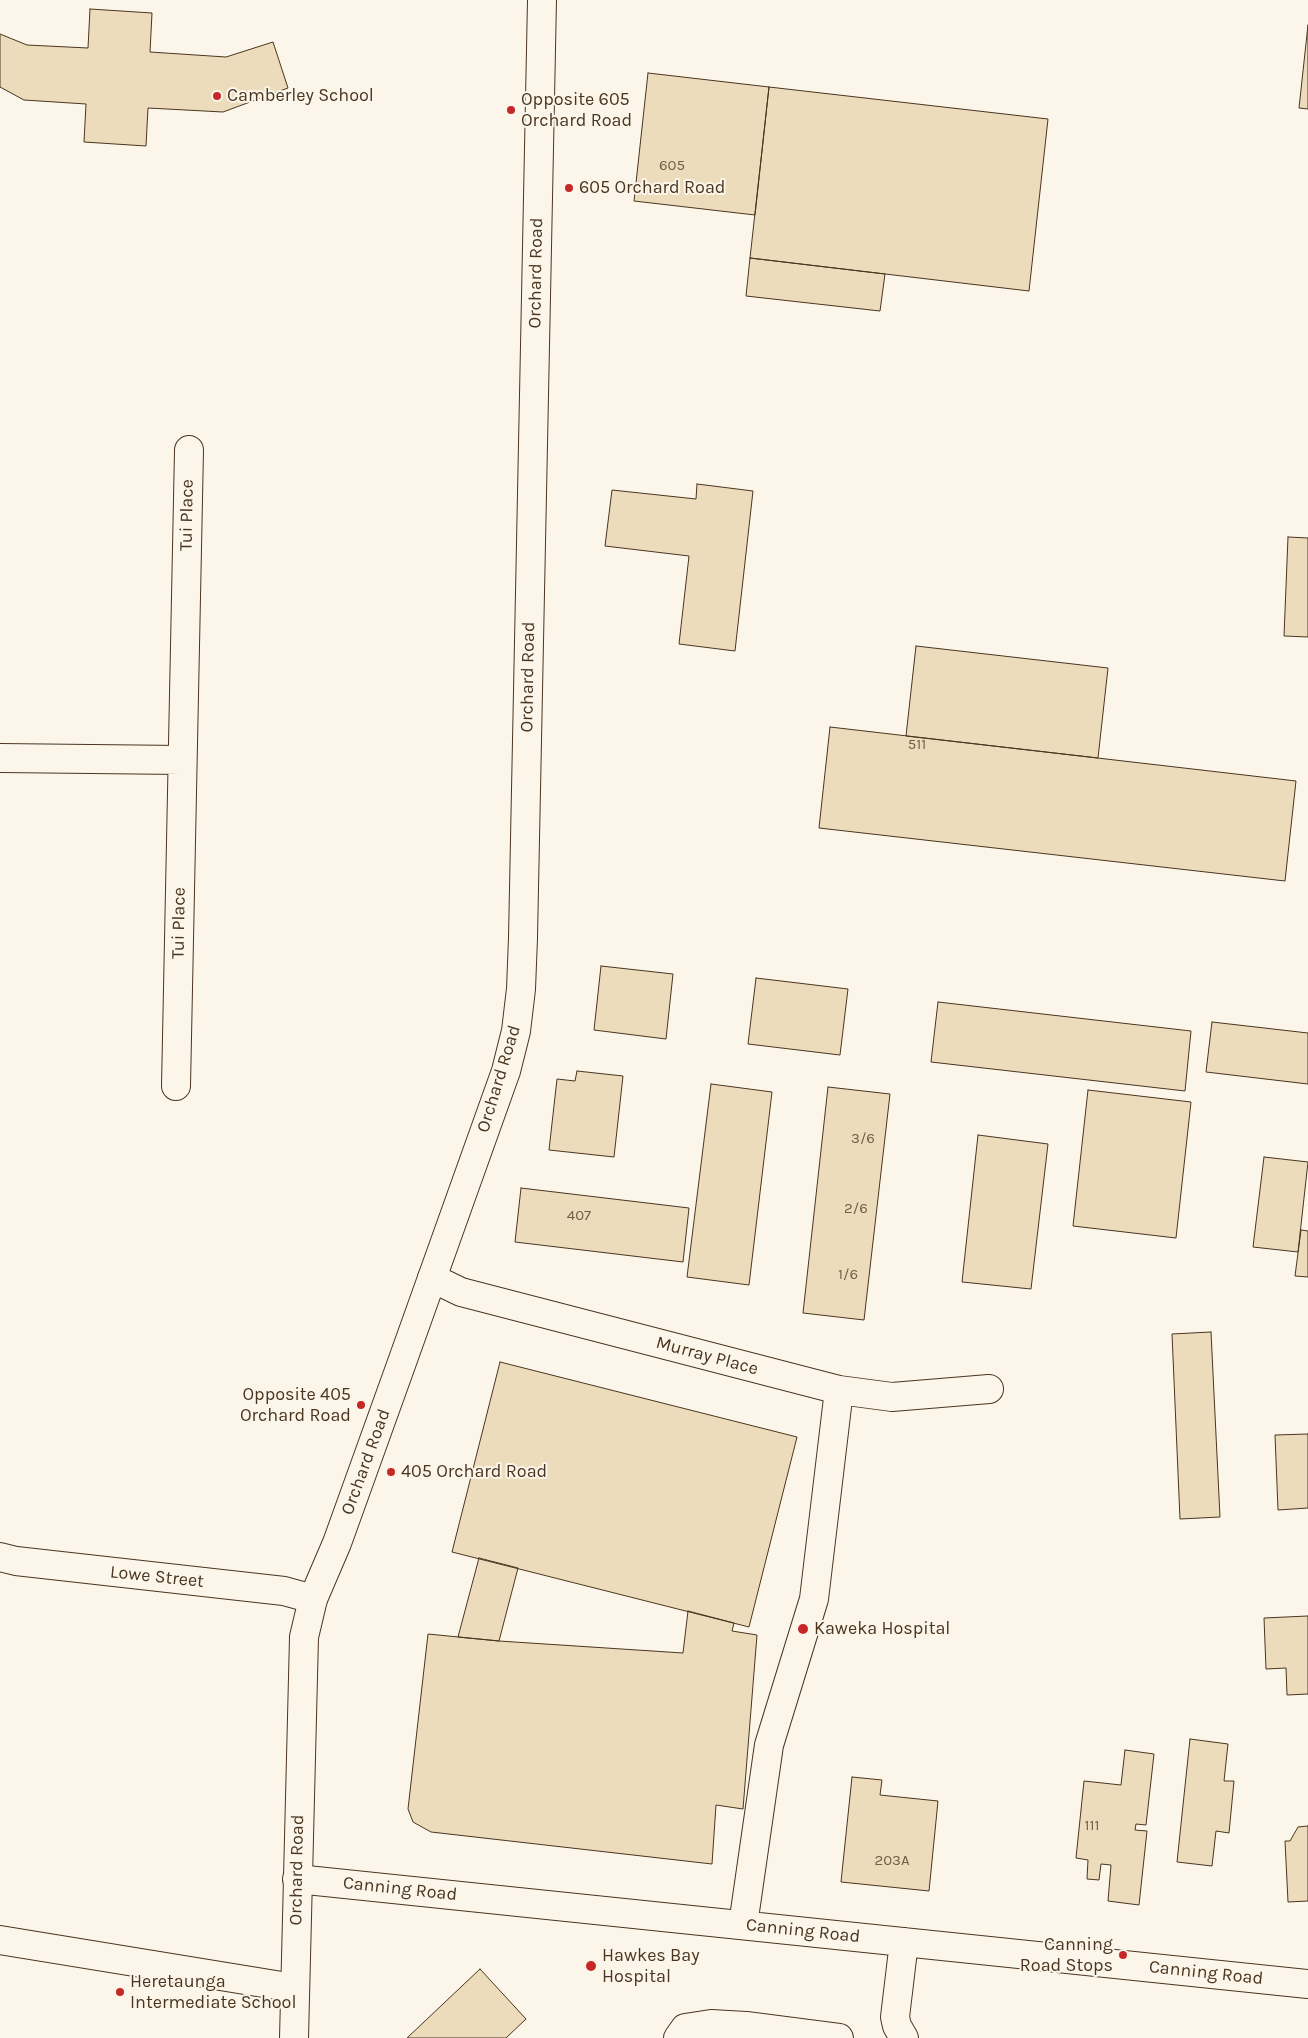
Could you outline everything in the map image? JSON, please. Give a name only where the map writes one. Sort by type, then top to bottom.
[{"type":"street","name":"Orchard Road","points":[[294,2038],[304,1636],[313,1599],[337,1543],[506,1071],[516,1031],[521,989],[542,0]]},
{"type":"street","name":"Tui Place","points":[[176,1086],[189,450]]},
{"type":"street","points":[[0,758],[182,760]]},
{"type":"street","name":"Murray Place","points":[[432,1278],[461,1292],[839,1390],[892,1397],[989,1389]]},
{"type":"street","points":[[743,1925],[769,1745],[814,1599],[839,1390]]},
{"type":"street","name":"Lowe Street","points":[[0,1557],[16,1561],[284,1591],[313,1599]]},
{"type":"street","name":"Canning Road","points":[[297,1879],[1308,1984]]},
{"type":"street","points":[[0,1940],[294,1988]]},
{"type":"street","points":[[904,1942],[895,2017],[897,2026],[904,2038]]},
{"type":"street","points":[[678,2038],[685,2028],[711,2024],[746,2026],[839,2038]]},
{"type":"building","points":[[90,9],[152,13],[150,52],[226,57],[273,42],[288,88],[223,112],[148,108],[146,146],[84,142],[86,104],[24,100],[0,87],[0,34],[27,45],[88,48]]},
{"type":"building","points":[[1308,25],[1308,109],[1299,108]]},
{"type":"building","points":[[648,73],[769,87],[755,215],[634,201]]},
{"type":"building","points":[[769,87],[1048,119],[1029,291],[750,258]]},
{"type":"building","points":[[750,258],[885,274],[880,311],[746,296]]},
{"type":"building","points":[[697,484],[753,491],[735,651],[679,644],[689,556],[605,546],[612,490],[696,499]]},
{"type":"building","points":[[1288,537],[1308,538],[1308,637],[1284,636]]},
{"type":"building","points":[[916,646],[1108,668],[1098,758],[906,736]]},
{"type":"building","points":[[830,727],[1296,781],[1285,881],[819,828]]},
{"type":"building","points":[[601,966],[673,974],[666,1039],[594,1030]]},
{"type":"building","points":[[756,978],[848,989],[840,1055],[748,1044]]},
{"type":"building","points":[[938,1002],[1191,1031],[1185,1091],[931,1062]]},
{"type":"building","points":[[1212,1022],[1308,1033],[1308,1084],[1206,1072]]},
{"type":"building","points":[[577,1071],[623,1076],[614,1157],[549,1150],[557,1079],[575,1081]]},
{"type":"building","points":[[711,1084],[772,1092],[749,1285],[687,1277]]},
{"type":"building","points":[[828,1087],[890,1094],[864,1320],[803,1313]]},
{"type":"building","points":[[1088,1090],[1191,1102],[1176,1238],[1073,1226]]},
{"type":"building","points":[[978,1135],[1048,1144],[1031,1289],[962,1282]]},
{"type":"building","points":[[1264,1157],[1308,1162],[1298,1252],[1253,1247]]},
{"type":"building","points":[[521,1188],[689,1208],[683,1262],[515,1242]]},
{"type":"building","points":[[1301,1230],[1308,1231],[1308,1277],[1295,1276]]},
{"type":"building","points":[[1211,1332],[1220,1517],[1180,1519],[1172,1334]]},
{"type":"building","points":[[500,1362],[797,1437],[749,1627],[452,1552]]},
{"type":"building","points":[[1308,1434],[1308,1508],[1278,1510],[1275,1435]]},
{"type":"building","points":[[479,1558],[518,1568],[499,1641],[458,1637]]},
{"type":"building","points":[[688,1611],[734,1623],[732,1631],[757,1635],[743,1809],[716,1805],[712,1864],[431,1832],[413,1822],[408,1809],[428,1634],[499,1641],[683,1653]]},
{"type":"building","points":[[1308,1616],[1308,1694],[1287,1695],[1286,1668],[1266,1669],[1264,1618]]},
{"type":"building","points":[[1190,1739],[1228,1744],[1224,1781],[1234,1781],[1229,1833],[1216,1831],[1212,1866],[1177,1862]]},
{"type":"building","points":[[1125,1750],[1154,1754],[1146,1825],[1136,1824],[1135,1830],[1147,1831],[1139,1905],[1108,1901],[1111,1865],[1101,1864],[1099,1880],[1087,1879],[1088,1860],[1076,1858],[1084,1781],[1121,1785]]},
{"type":"building","points":[[852,1777],[882,1780],[880,1795],[938,1801],[929,1891],[841,1882]]},
{"type":"building","points":[[1308,1826],[1308,1901],[1288,1902],[1285,1841],[1290,1841],[1298,1827]]},
{"type":"building","points":[[480,1969],[526,2019],[506,2038],[407,2038]]},
{"type":"place","name":"Camberley School","points":[[217,96]]},
{"type":"place","name":"Opposite 605 Orchard Road","points":[[511,110]]},
{"type":"place","name":"605 Orchard Road","points":[[569,188]]},
{"type":"place","name":"Opposite 405 Orchard Road","points":[[361,1405]]},
{"type":"place","name":"405 Orchard Road","points":[[391,1472]]},
{"type":"place","name":"Kaweka Hospital","points":[[803,1629]]},
{"type":"place","name":"Canning Road Stops","points":[[1123,1955]]},
{"type":"place","name":"Hawkes Bay Hospital","points":[[591,1966]]},
{"type":"place","name":"Heretaunga Intermediate School","points":[[120,1992]]}]
